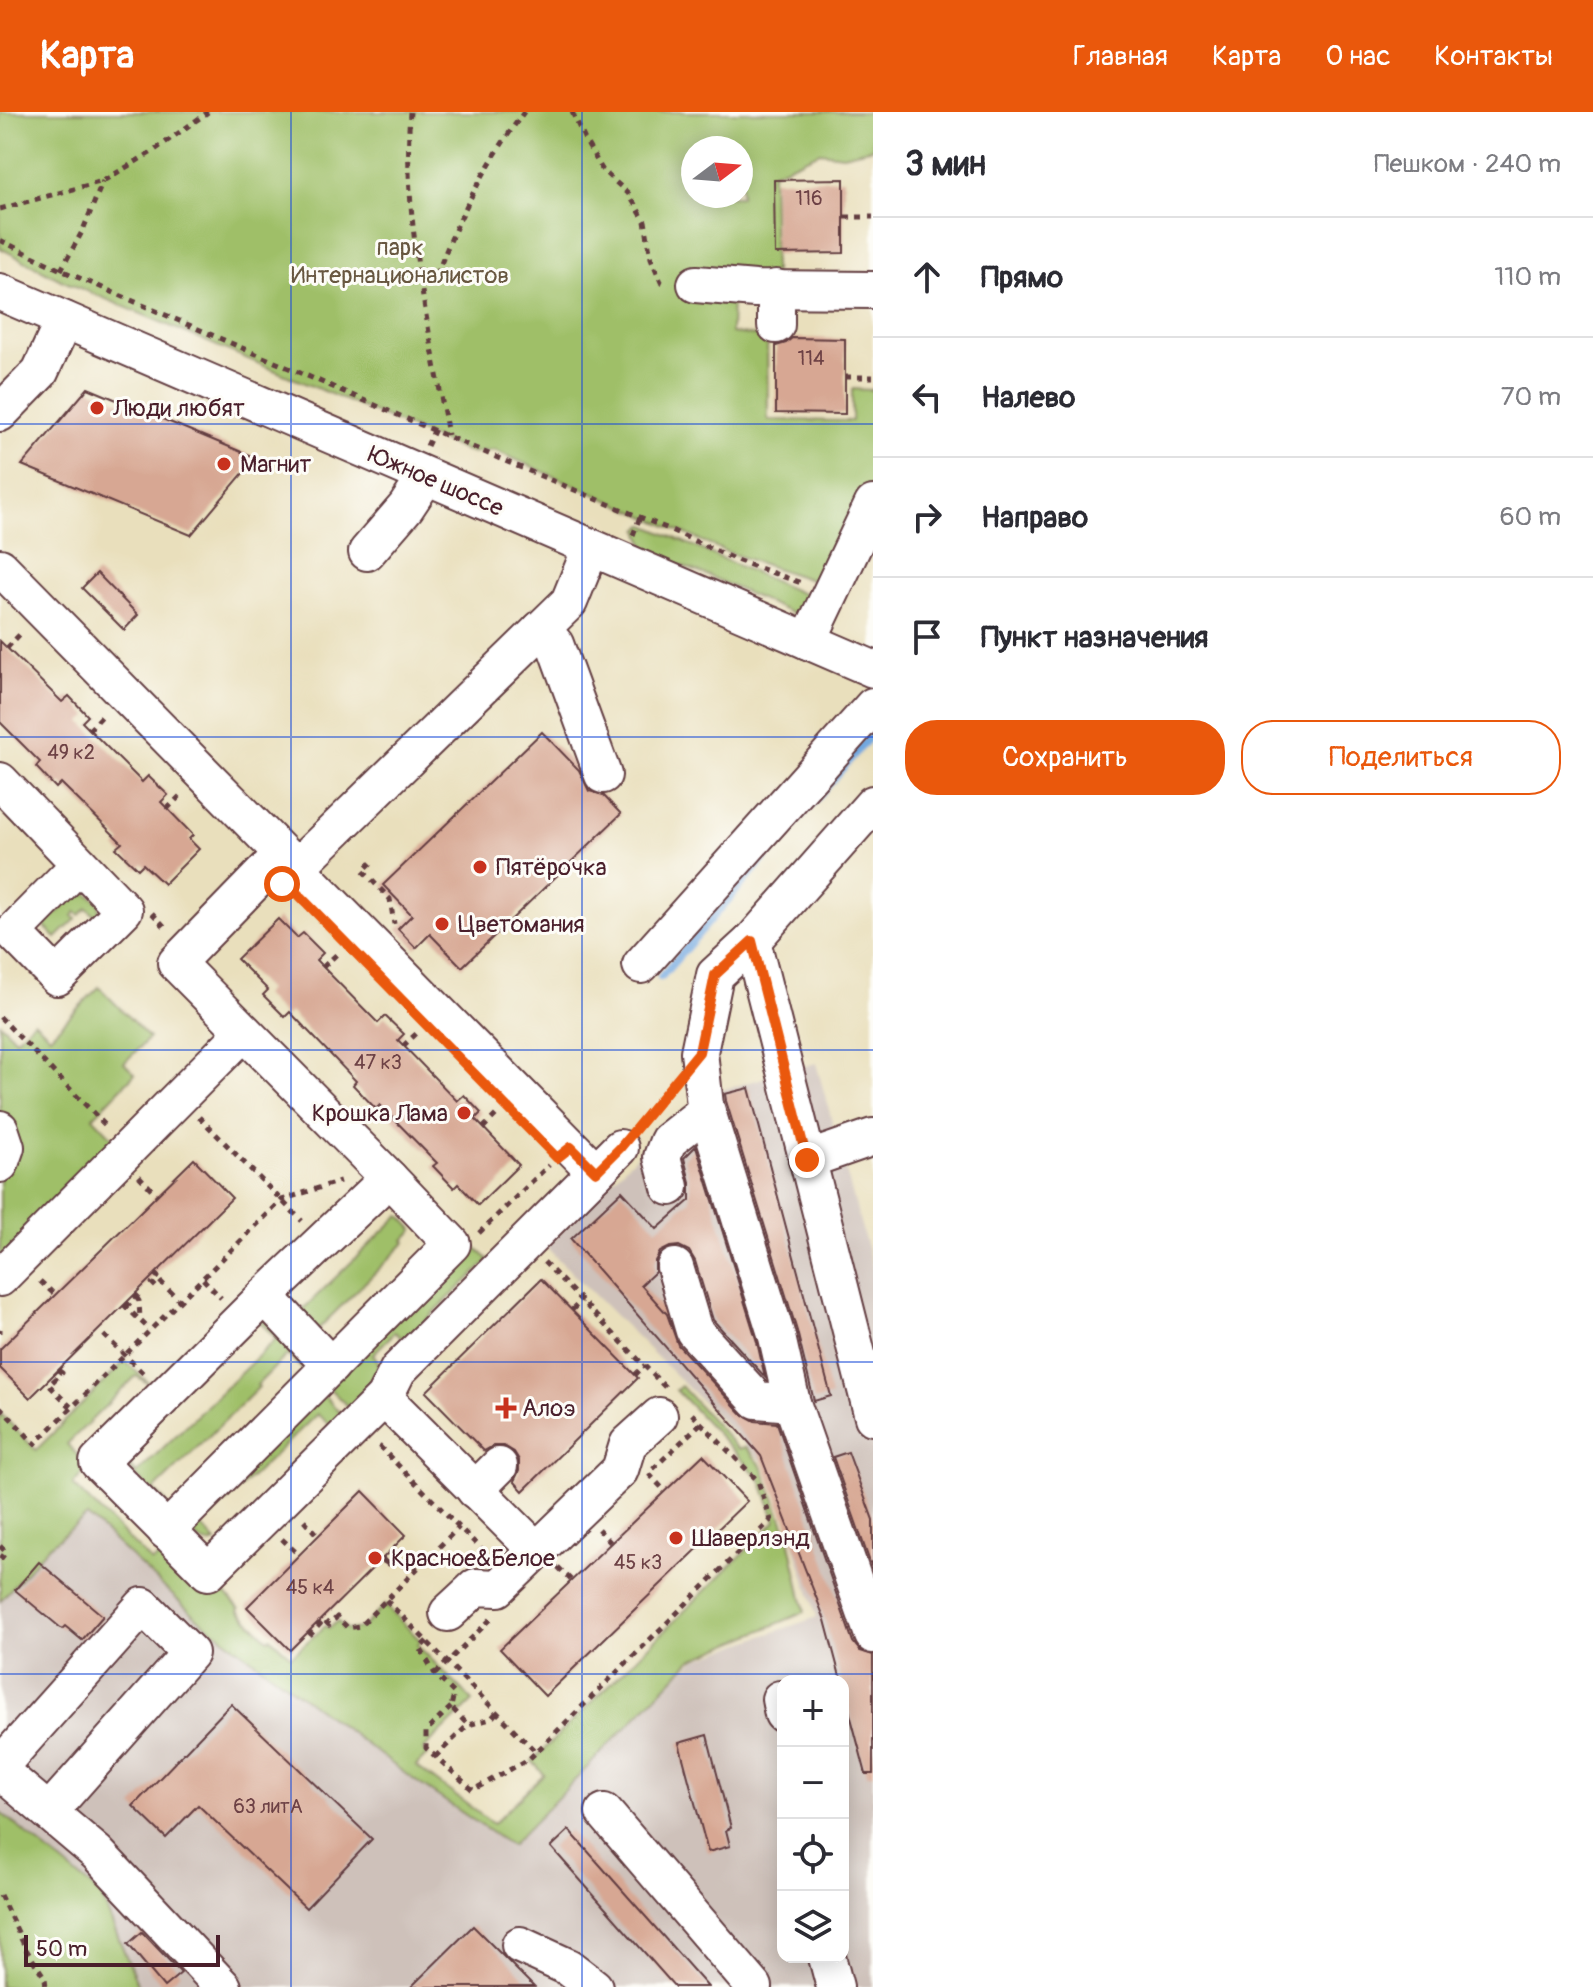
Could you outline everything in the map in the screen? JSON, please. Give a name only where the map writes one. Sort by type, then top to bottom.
[{"type":"street","points":[[696,284],[873,290]]},
{"type":"street","points":[[776,288],[776,325]]},
{"type":"street","name":"Южное шоссе","points":[[0,292],[873,669]]},
{"type":"street","points":[[0,413],[40,372],[64,320]]},
{"type":"street","points":[[367,552],[406,507],[426,477]]},
{"type":"street","points":[[808,641],[873,504]]},
{"type":"street","points":[[166,1531],[452,1244],[176,963],[288,862],[354,845],[540,630],[569,602],[591,548]]},
{"type":"street","points":[[0,567],[288,862],[595,1156],[501,1267],[398,1370],[384,1398],[208,1572],[98,1462],[323,1241],[378,1167]]},
{"type":"street","points":[[540,630],[555,644],[603,775]]},
{"type":"street","points":[[641,965],[873,706]]},
{"type":"street","points":[[0,781],[80,864]]},
{"type":"street","points":[[873,804],[752,941],[715,975],[699,1052],[706,1111],[777,1337],[792,1403],[873,1635]]},
{"type":"street","points":[[752,941],[873,1417]]},
{"type":"street","points":[[15,1275],[244,1032]]},
{"type":"street","points":[[670,1187],[662,1157],[668,1141],[706,1111]]},
{"type":"street","points":[[0,1129],[6,1147],[0,1164]]},
{"type":"street","points":[[807,1160],[873,1137]]},
{"type":"street","points":[[675,1267],[694,1331],[757,1400],[792,1403]]},
{"type":"street","points":[[265,1296],[331,1366]]},
{"type":"street","points":[[384,1398],[487,1478],[537,1551]]},
{"type":"street","points":[[448,1613],[476,1587],[498,1588],[509,1578],[620,1470],[628,1444],[671,1404]]},
{"type":"street","points":[[49,1812],[190,1653],[143,1606],[0,1769],[49,1812],[97,1853],[223,1987]]},
{"type":"street","points":[[604,1812],[754,1987]]},
{"type":"street","points":[[520,1945],[568,1967],[594,1987]]},
{"type":"street","points":[[829,1963],[835,1987]]},
{"type":"path","points":[[0,209],[103,181],[152,152],[208,112]]},
{"type":"path","points":[[410,112],[410,179],[419,281],[448,435]]},
{"type":"path","points":[[433,286],[448,243],[499,146],[524,112]]},
{"type":"path","points":[[572,112],[603,171],[628,193],[645,221],[651,258],[661,282],[674,288],[696,284]]},
{"type":"path","points":[[61,270],[83,230],[103,181]]},
{"type":"path","points":[[845,217],[873,217]]},
{"type":"path","points":[[0,240],[61,270],[736,560],[815,588],[825,606]]},
{"type":"path","points":[[845,377],[873,377]]},
{"type":"path","points":[[7,648],[30,624]]},
{"type":"path","points":[[89,730],[112,706]]},
{"type":"path","points":[[167,809],[190,786]]},
{"type":"path","points":[[354,845],[363,871],[390,899]]},
{"type":"path","points":[[323,967],[347,944]]},
{"type":"path","points":[[0,1017],[114,1135]]},
{"type":"path","points":[[501,1267],[473,1238],[595,1156],[699,1052]]},
{"type":"path","points":[[180,1097],[323,1241]]},
{"type":"path","points":[[373,1118],[383,1108]]},
{"type":"path","points":[[0,1407],[35,1444],[282,1200],[378,1167]]},
{"type":"path","points":[[134,1170],[157,1195]]},
{"type":"path","points":[[427,1641],[420,1648],[435,1674],[454,1693],[451,1707],[426,1731],[426,1748],[473,1790],[529,1759],[771,1520],[758,1481],[671,1404],[645,1365],[538,1257]]},
{"type":"path","points":[[155,1274],[158,1277],[152,1283],[157,1288],[162,1283],[180,1301]]},
{"type":"path","points":[[15,1275],[55,1295]]},
{"type":"path","points":[[140,1320],[137,1294],[125,1306],[150,1330]]},
{"type":"path","points":[[572,1310],[581,1301]]},
{"type":"path","points":[[104,1335],[165,1396]]},
{"type":"path","points":[[635,1375],[645,1365]]},
{"type":"path","points":[[58,1370],[62,1373],[49,1385],[72,1408]]},
{"type":"path","points":[[370,1437],[509,1578]]},
{"type":"path","points":[[649,1474],[665,1491]]},
{"type":"path","points":[[295,1511],[318,1536]]},
{"type":"path","points":[[309,1632],[311,1634],[324,1620],[329,1625],[337,1617],[348,1628],[360,1626],[459,1527]]},
{"type":"path","points":[[0,1546],[6,1552],[0,1560]]},
{"type":"path","points":[[290,1546],[299,1555]]},
{"type":"path","points":[[408,1559],[388,1564],[383,1560],[397,1548],[408,1559],[417,1569]]},
{"type":"path","points":[[386,1600],[536,1752]]},
{"type":"path","points":[[451,1707],[468,1725]]},
{"type":"path","points":[[435,1757],[468,1725],[491,1719],[497,1712]]},
{"type":"path","points":[[0,1895],[27,1951],[45,1978],[46,1987]]},
{"type":"shaded area","points":[[816,1063],[873,1269],[873,1987],[139,1987],[100,1894],[0,1812],[0,1601],[48,1547],[86,1516],[196,1618],[407,1775],[498,1838],[694,1660],[817,1617],[770,1469],[546,1247],[638,1154],[718,1091]]},
{"type":"green space","name":"парк Интернационалистов","points":[[0,112],[873,112],[873,148],[843,155],[820,152],[772,173],[774,272],[732,295],[731,333],[767,337],[768,420],[852,421],[852,389],[873,390],[873,484],[817,582],[727,552],[494,450],[470,453],[61,280],[0,248]]},
{"type":"green space","points":[[645,525],[812,598],[802,618],[668,561],[644,544],[639,529]]},
{"type":"green space","points":[[81,889],[100,903],[98,919],[87,908],[80,915],[76,912],[73,916],[76,919],[56,938],[44,926]]},
{"type":"green space","points":[[99,987],[149,1038],[124,1063],[135,1074],[93,1117],[117,1142],[0,1258],[0,1023],[16,1039],[34,1021],[50,1036]]},
{"type":"green space","points":[[400,1215],[414,1230],[404,1240],[406,1242],[316,1331],[298,1314]]},
{"type":"green space","points":[[473,1245],[489,1260],[405,1340],[395,1332],[373,1354],[379,1368],[351,1410],[328,1387]]},
{"type":"green space","points":[[263,1319],[309,1365],[303,1370],[287,1355],[257,1385],[259,1387],[154,1490],[166,1506],[122,1462],[124,1459],[137,1473],[276,1339],[260,1322]]},
{"type":"green space","points":[[125,1361],[152,1386],[136,1376],[67,1444],[83,1461],[85,1470],[73,1485],[152,1562],[165,1552],[174,1555],[214,1596],[221,1589],[268,1639],[271,1638],[291,1656],[325,1626],[329,1628],[337,1621],[348,1630],[362,1628],[385,1605],[421,1641],[418,1645],[420,1648],[473,1701],[423,1750],[427,1755],[416,1766],[493,1824],[544,1774],[532,1761],[776,1521],[761,1480],[676,1390],[681,1386],[738,1449],[746,1447],[762,1466],[789,1538],[805,1612],[691,1660],[511,1846],[407,1775],[196,1617],[87,1516],[48,1547],[0,1601],[0,1413],[36,1450]]},
{"type":"green space","points":[[322,1393],[344,1417],[331,1426],[317,1414],[201,1526],[216,1542],[206,1543],[198,1539],[192,1533],[192,1522]]},
{"type":"green space","points":[[0,1812],[100,1894],[139,1987],[0,1987]]},
{"type":"building","points":[[844,179],[844,253],[775,254],[774,180]]},
{"type":"building","points":[[792,338],[845,339],[845,414],[776,413],[776,346]]},
{"type":"building","points":[[88,388],[256,458],[191,535],[22,465]]},
{"type":"building","points":[[97,573],[138,615],[124,630],[82,588]]},
{"type":"building","points":[[0,641],[62,702],[69,696],[88,716],[82,722],[142,782],[148,776],[168,795],[161,802],[193,835],[189,839],[199,849],[164,884],[143,864],[138,869],[116,848],[122,843],[61,783],[56,788],[36,767],[40,762],[0,722]]},
{"type":"building","points":[[542,732],[579,770],[589,791],[603,795],[621,814],[462,967],[430,934],[416,948],[398,929],[412,915],[383,885]]},
{"type":"building","points":[[278,919],[297,938],[303,933],[323,953],[316,960],[378,1023],[385,1016],[404,1034],[398,1040],[457,1101],[464,1095],[481,1113],[475,1119],[519,1165],[478,1205],[458,1184],[454,1188],[433,1166],[437,1163],[380,1105],[376,1109],[353,1085],[356,1081],[290,1012],[285,1017],[263,995],[268,990],[237,959]]},
{"type":"building","points":[[749,1088],[831,1396],[814,1401],[797,1331],[726,1101],[725,1094]]},
{"type":"building","points":[[696,1146],[765,1377],[713,1320],[689,1251],[679,1246],[660,1252],[655,1261],[655,1272],[641,1285],[667,1314],[678,1345],[742,1414],[755,1421],[777,1423],[853,1642],[860,1651],[873,1655],[873,1774],[866,1774],[849,1710],[849,1675],[840,1675],[825,1620],[761,1456],[571,1239],[622,1191],[657,1229],[690,1200],[690,1182],[684,1158]]},
{"type":"building","points":[[194,1159],[232,1198],[30,1398],[0,1368],[0,1349]]},
{"type":"building","points":[[541,1279],[638,1378],[523,1491],[514,1481],[519,1471],[519,1460],[514,1452],[504,1446],[493,1446],[484,1451],[426,1392]]},
{"type":"building","points":[[848,1452],[873,1520],[873,1571],[833,1457]]},
{"type":"building","points":[[703,1455],[747,1501],[545,1696],[500,1649]]},
{"type":"building","points":[[363,1491],[406,1535],[290,1650],[247,1607]]},
{"type":"building","points":[[39,1562],[103,1616],[82,1640],[65,1626],[62,1629],[15,1590]]},
{"type":"building","points":[[231,1704],[372,1839],[306,1908],[198,1805],[166,1838],[133,1806]]},
{"type":"building","points":[[707,1735],[731,1828],[726,1830],[730,1846],[708,1852],[679,1743]]},
{"type":"building","points":[[569,1830],[708,1987],[675,1987],[551,1847]]},
{"type":"building","points":[[473,1926],[534,1987],[411,1987]]},
{"type":"building","points":[[142,1932],[181,1973],[164,1987],[128,1944]]},
{"type":"waterway","points":[[661,977],[873,733]]},
{"type":"place","name":"Люди любят","points":[[97,408]]},
{"type":"place","name":"Магнит","points":[[224,464]]},
{"type":"place","name":"Пятёрочка","points":[[480,867]]},
{"type":"place","name":"Цветомания","points":[[442,924]]},
{"type":"place","name":"Крошка Лама","points":[[464,1113]]},
{"type":"place","name":"Алоэ","points":[[506,1408]]},
{"type":"place","name":"Шаверлэнд","points":[[676,1538]]},
{"type":"place","name":"Красное&Белое","points":[[375,1558]]},
{"type":"route","points":[[282,884],[289,885],[557,1158],[571,1147],[596,1172],[620,1148],[699,1052],[715,975],[752,941],[807,1160]]}]
